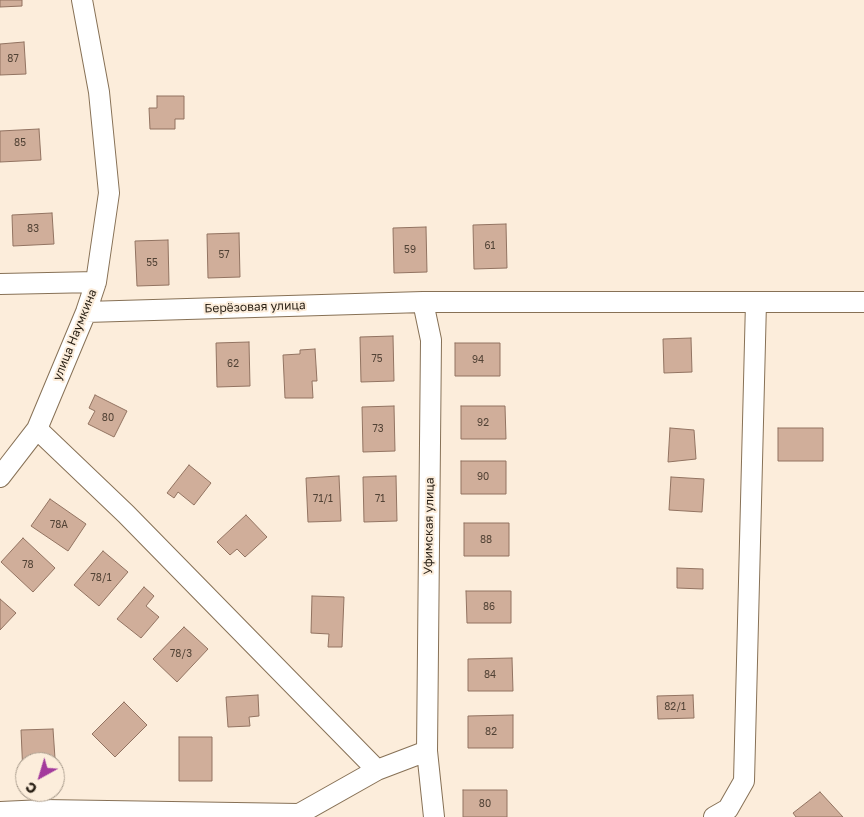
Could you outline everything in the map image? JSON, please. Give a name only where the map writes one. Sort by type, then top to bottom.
[{"type":"street","name":"улица Наумкина","points":[[0,478],[36,429],[86,312],[96,282],[109,193],[99,92],[82,0]]},
{"type":"street","points":[[0,284],[96,282]]},
{"type":"street","name":"Берёзовая улица","points":[[86,312],[423,302],[864,302]]},
{"type":"street","name":"Уфимская улица","points":[[423,302],[431,340],[427,750],[434,817]]},
{"type":"street","points":[[714,817],[728,809],[744,781],[756,302]]},
{"type":"street","points":[[36,429],[126,514],[377,770]]},
{"type":"street","points":[[0,812],[44,810],[299,816],[377,770],[427,750]]},
{"type":"building","points":[[0,0],[22,0],[22,6],[0,7]]},
{"type":"building","points":[[24,42],[26,74],[0,75],[0,44]]},
{"type":"building","points":[[157,96],[184,96],[184,119],[175,119],[175,129],[150,129],[149,108],[157,108]]},
{"type":"building","points":[[39,129],[41,160],[0,162],[0,131]]},
{"type":"building","points":[[52,213],[54,244],[13,246],[12,215]]},
{"type":"building","points":[[506,224],[507,268],[474,269],[473,225]]},
{"type":"building","points":[[426,227],[427,272],[394,273],[393,228]]},
{"type":"building","points":[[239,233],[240,277],[208,278],[207,234]]},
{"type":"building","points":[[168,240],[169,285],[137,286],[135,241]]},
{"type":"building","points":[[393,336],[394,381],[361,382],[360,337]]},
{"type":"building","points":[[691,338],[692,372],[664,373],[663,339]]},
{"type":"building","points":[[249,342],[250,386],[217,387],[216,343]]},
{"type":"building","points":[[455,343],[500,343],[500,376],[455,376]]},
{"type":"building","points":[[315,349],[317,381],[312,381],[313,398],[285,398],[283,355],[300,354],[300,350]]},
{"type":"building","points":[[95,395],[127,411],[114,437],[88,424],[95,411],[89,408]]},
{"type":"building","points":[[394,406],[395,451],[363,452],[362,407]]},
{"type":"building","points":[[461,406],[505,406],[506,439],[461,439]]},
{"type":"building","points":[[670,428],[694,430],[696,459],[668,462]]},
{"type":"building","points":[[778,428],[823,428],[823,461],[778,461]]},
{"type":"building","points":[[461,461],[506,461],[506,494],[461,494]]},
{"type":"building","points":[[189,465],[211,483],[194,505],[178,492],[174,498],[167,493]]},
{"type":"building","points":[[339,476],[341,521],[308,522],[306,478]]},
{"type":"building","points":[[396,476],[397,521],[364,522],[363,477]]},
{"type":"building","points":[[671,477],[704,479],[702,512],[669,510]]},
{"type":"building","points":[[50,499],[86,524],[68,551],[31,526]]},
{"type":"building","points":[[246,515],[267,537],[245,557],[237,549],[230,555],[217,542]]},
{"type":"building","points":[[464,523],[509,523],[509,556],[464,556]]},
{"type":"building","points":[[23,538],[55,568],[33,592],[1,562]]},
{"type":"building","points":[[103,551],[128,572],[99,606],[74,585]]},
{"type":"building","points":[[677,568],[703,569],[703,589],[677,588]]},
{"type":"building","points":[[144,587],[154,596],[146,606],[159,617],[141,638],[117,619]]},
{"type":"building","points":[[466,591],[511,591],[511,623],[467,623]]},
{"type":"building","points":[[312,596],[344,597],[342,647],[328,647],[329,634],[311,633]]},
{"type":"building","points":[[0,599],[16,613],[0,630]]},
{"type":"building","points":[[184,627],[208,649],[177,682],[153,659]]},
{"type":"building","points":[[512,658],[513,691],[468,691],[468,659]]},
{"type":"building","points":[[258,695],[259,716],[249,717],[250,726],[228,727],[226,697]]},
{"type":"building","points":[[693,695],[694,718],[658,719],[657,696]]},
{"type":"building","points":[[124,702],[147,725],[115,757],[92,734]]},
{"type":"building","points":[[513,715],[513,748],[468,748],[468,716]]},
{"type":"building","points":[[53,729],[55,752],[22,752],[21,730]]},
{"type":"building","points":[[179,737],[212,737],[212,781],[179,781]]},
{"type":"building","points":[[463,790],[507,790],[507,817],[463,817]]},
{"type":"building","points":[[820,792],[843,817],[796,817],[793,813]]}]
